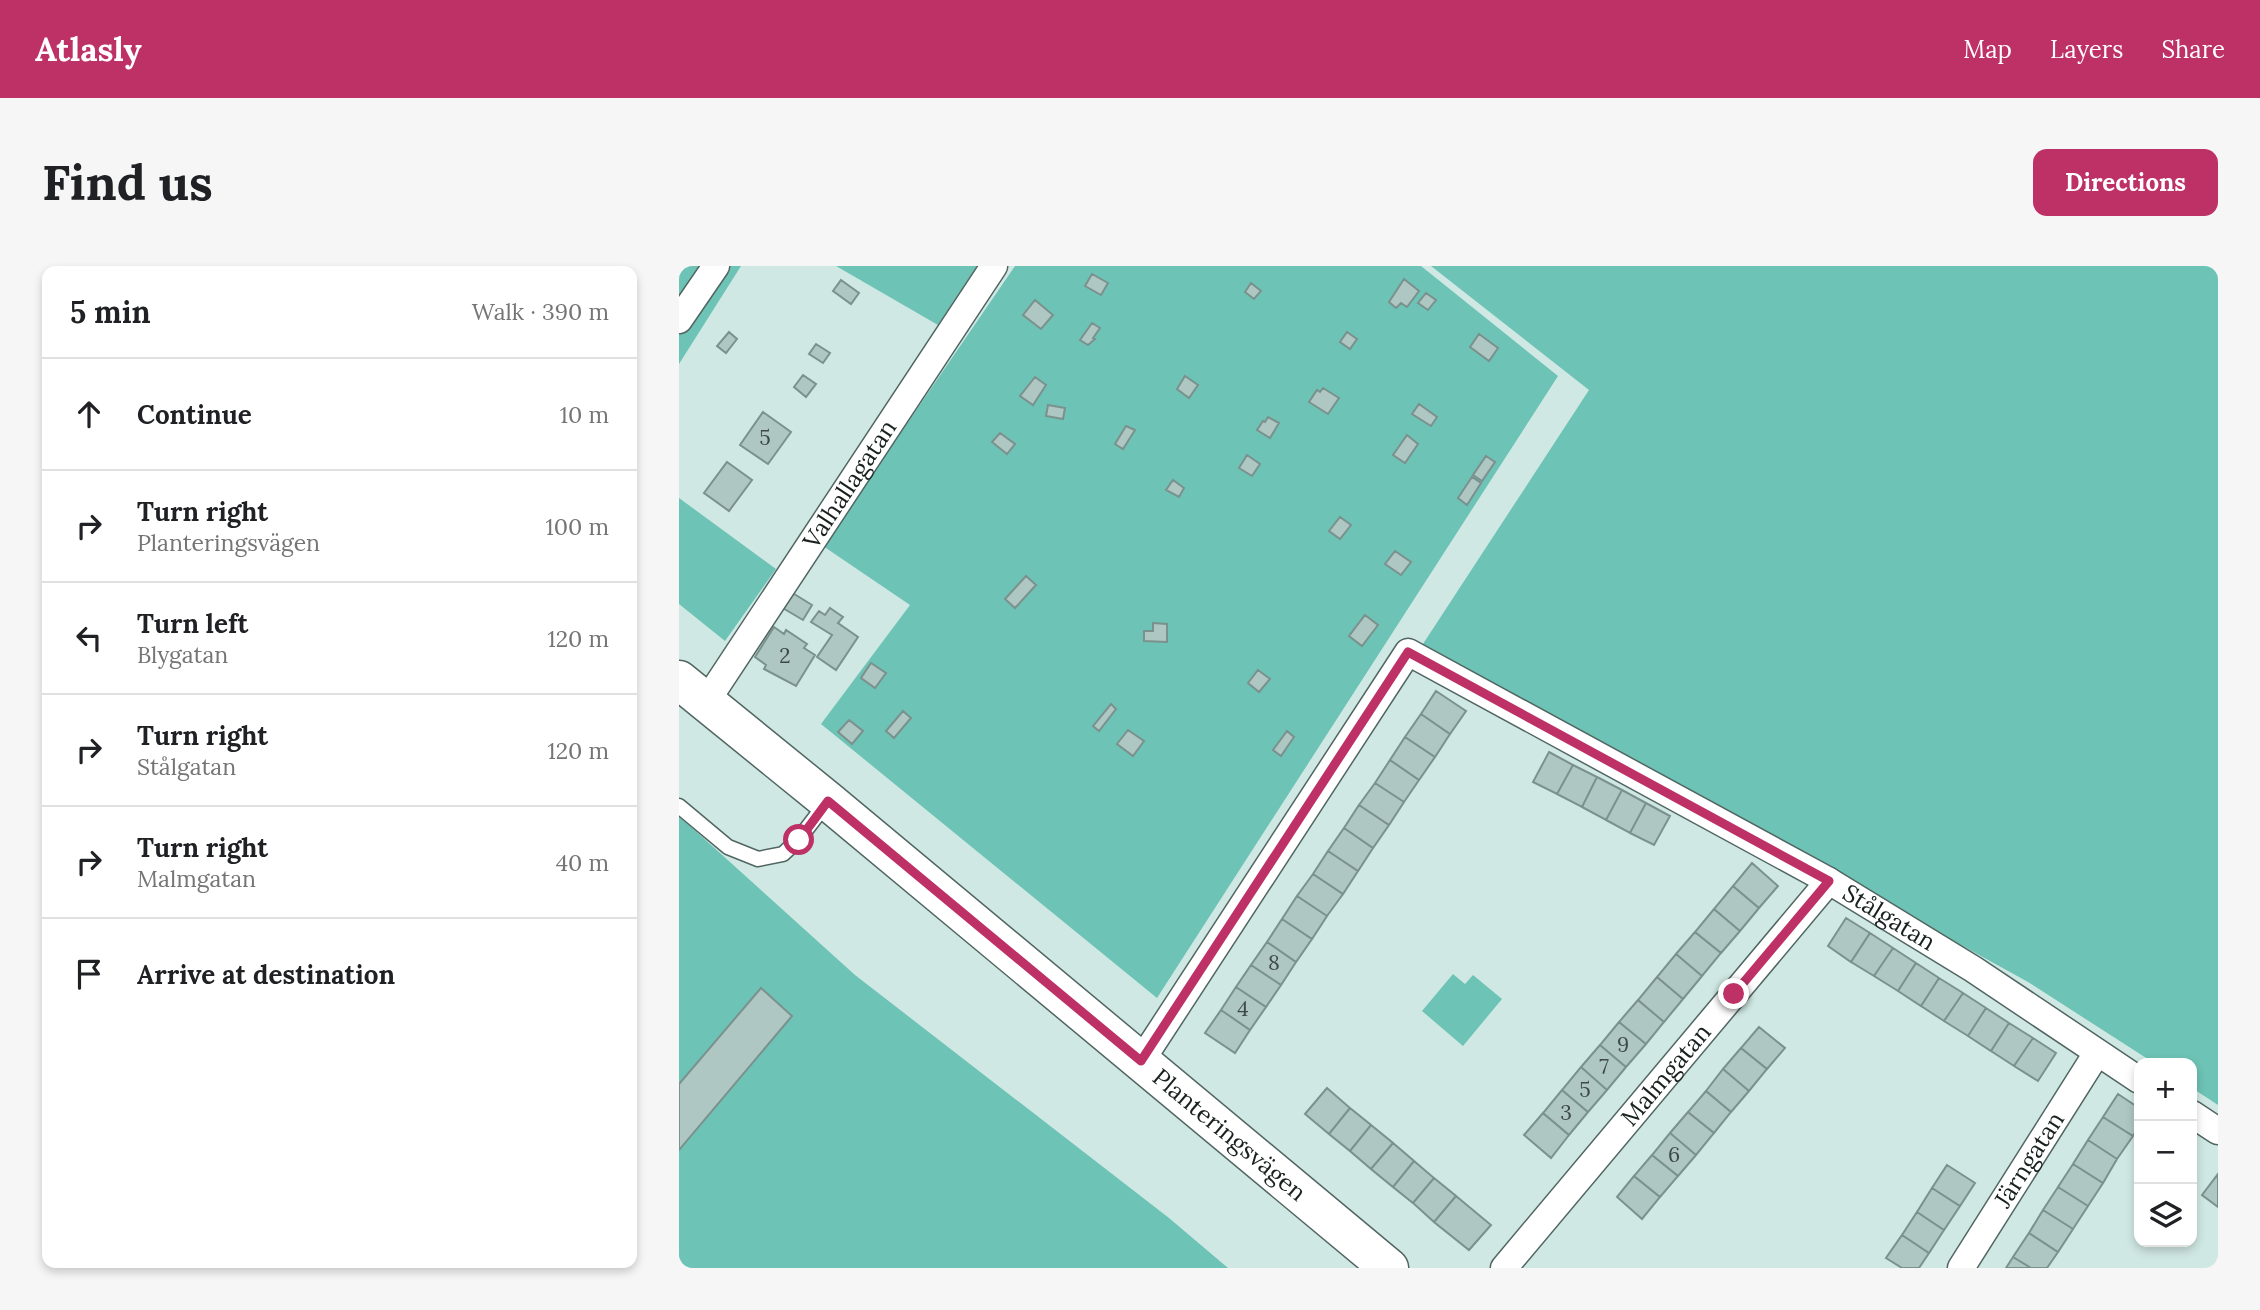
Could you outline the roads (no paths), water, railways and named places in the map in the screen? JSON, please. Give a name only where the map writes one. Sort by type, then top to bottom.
[{"type":"street","points":[[679,320],[716,266]]},
{"type":"street","name":"Valhallagatan","points":[[692,691],[994,266]]},
{"type":"street","name":"Stålgatan","points":[[1141,1061],[1408,652],[1829,881],[1973,969],[2134,1077]]},
{"type":"street","name":"Planteringsvägen","points":[[692,691],[1389,1268]]},
{"type":"street","name":"Malmgatan","points":[[1504,1268],[1829,881]]},
{"type":"street","name":"Järngatan","points":[[1961,1268],[2097,1053]]},
{"type":"street","points":[[2197,1117],[2218,1131]]},
{"type":"lane","points":[[679,806],[727,847],[758,859],[783,854],[799,840],[828,801]]}]
